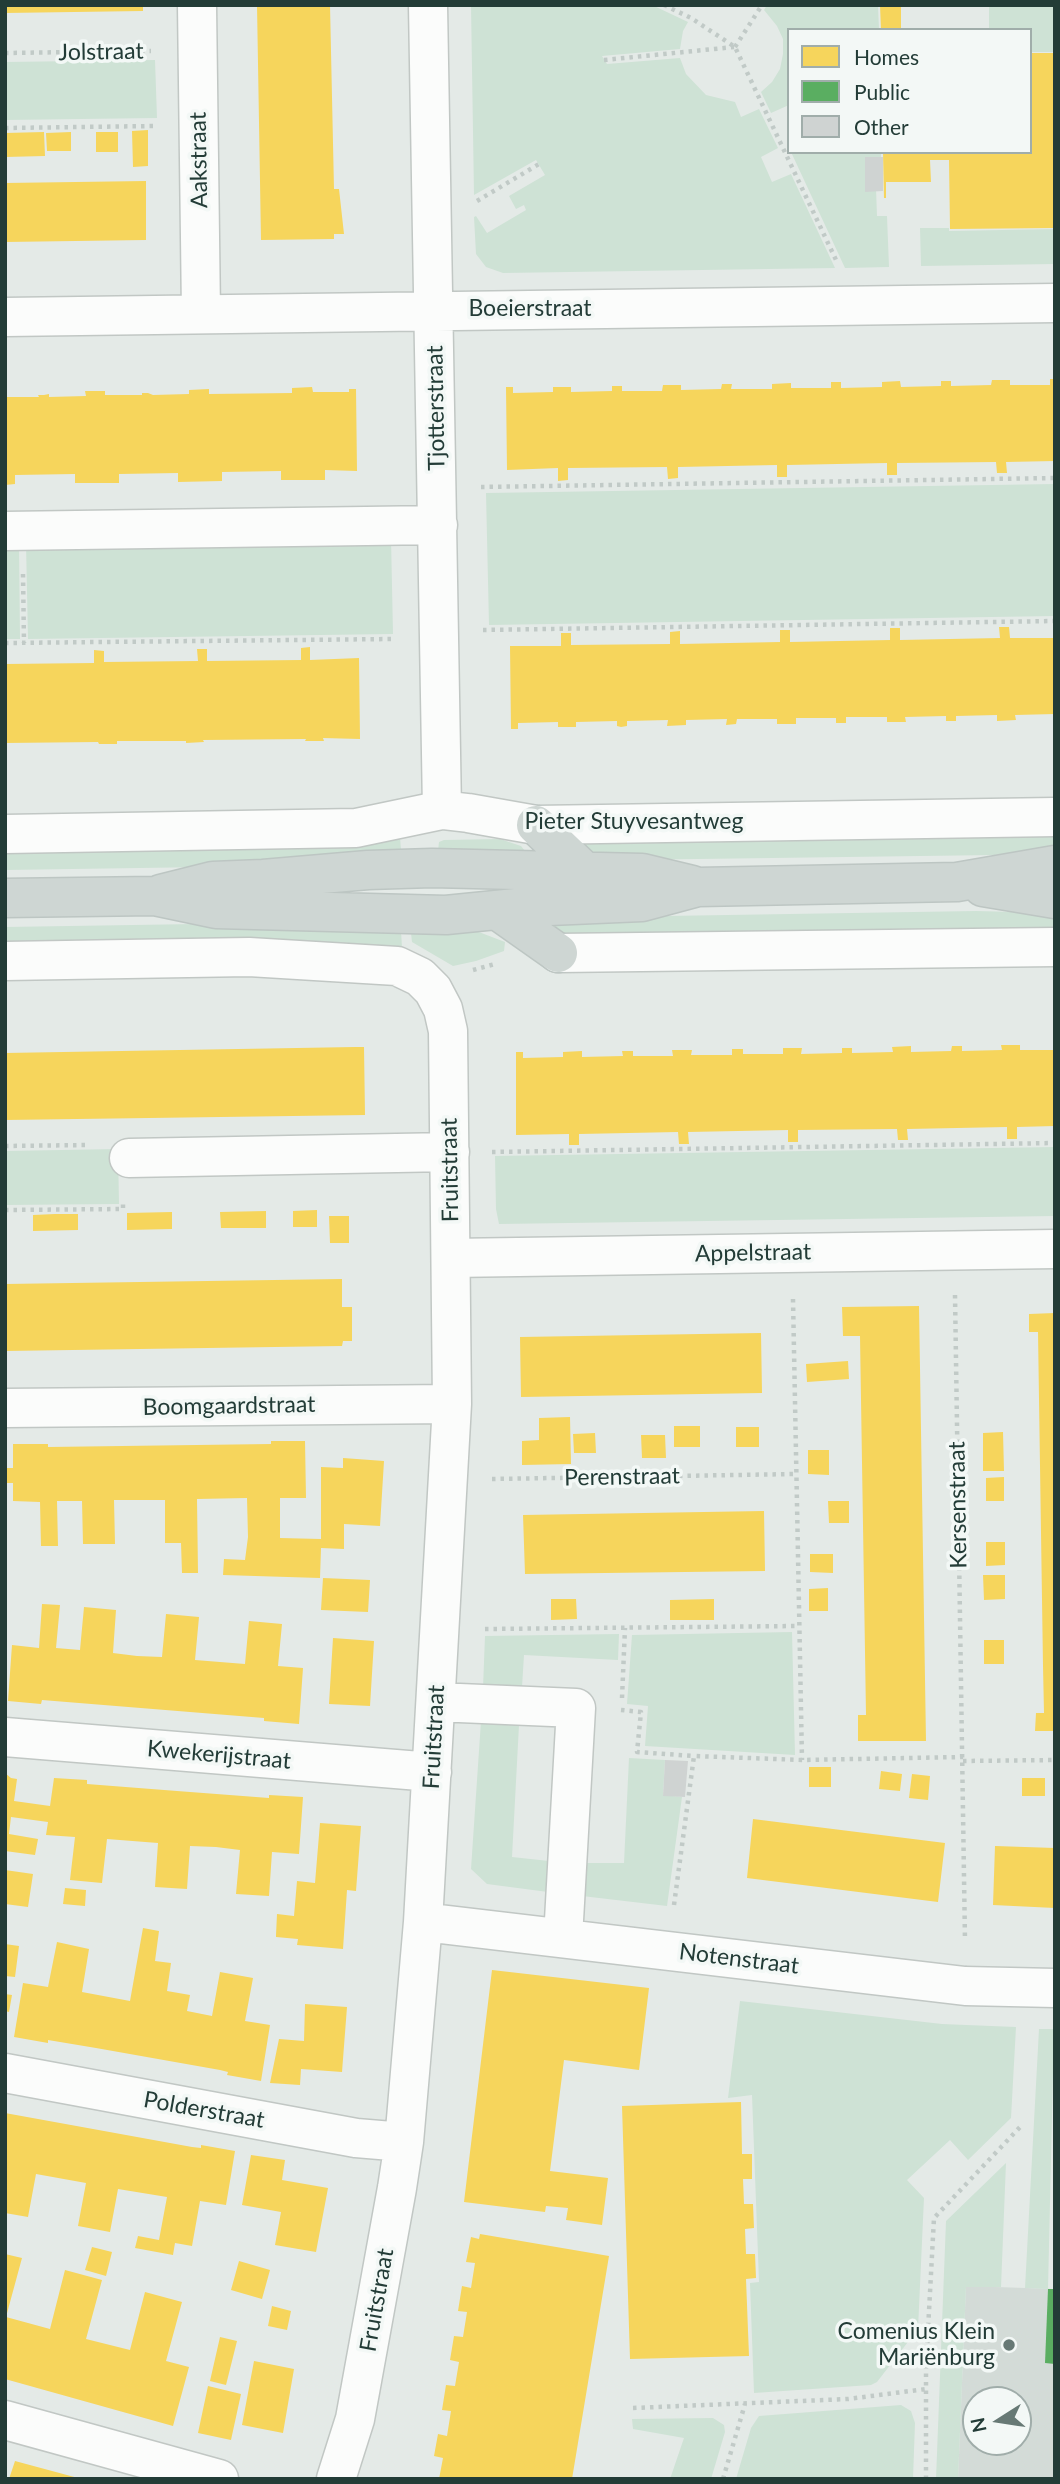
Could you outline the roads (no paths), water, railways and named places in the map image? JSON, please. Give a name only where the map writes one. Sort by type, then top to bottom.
[{"type":"main road","points":[[536,825],[586,873]]},
{"type":"main road","points":[[5,898],[154,896],[216,909],[446,915],[642,902],[698,887],[957,882],[1055,865]]},
{"type":"main road","points":[[154,896],[213,881],[432,868],[642,873],[698,887]]},
{"type":"main road","points":[[957,882],[1055,899]]},
{"type":"main road","points":[[497,910],[558,953]]},
{"type":"street","name":"Aakstraat","points":[[197,5],[201,314]]},
{"type":"street","name":"Tjotterstraat","points":[[428,5],[442,810]]},
{"type":"street","name":"Boeierstraat","points":[[5,317],[1055,303]]},
{"type":"street","points":[[14,531],[438,506]]},
{"type":"street","name":"Pieter Stuyvesantweg","points":[[5,834],[356,828],[442,810],[536,825],[1055,817]]},
{"type":"street","points":[[558,953],[1055,947]]},
{"type":"street","name":"Fruitstraat","points":[[5,961],[249,957],[397,966],[420,977],[433,990],[443,1009],[448,1031],[452,1404],[423,1922],[404,2142],[355,2419],[336,2479]]},
{"type":"street","points":[[129,1158],[450,1152]]},
{"type":"street","name":"Appelstraat","points":[[451,1258],[1055,1249]]},
{"type":"street","name":"Boomgaardstraat","points":[[5,1408],[452,1404]]},
{"type":"street","points":[[436,1702],[576,1708],[563,1938]]},
{"type":"street","name":"Kwekerijstraat","points":[[5,1737],[432,1772]]},
{"type":"street","name":"Notenstraat","points":[[423,1922],[965,1986],[1055,1988]]},
{"type":"street","name":"Polderstraat","points":[[5,2073],[356,2138],[404,2142]]},
{"type":"street","points":[[5,2420],[219,2479]]},
{"type":"place","name":"Comenius Klein Mariënburg","points":[[1009,2345]]}]
